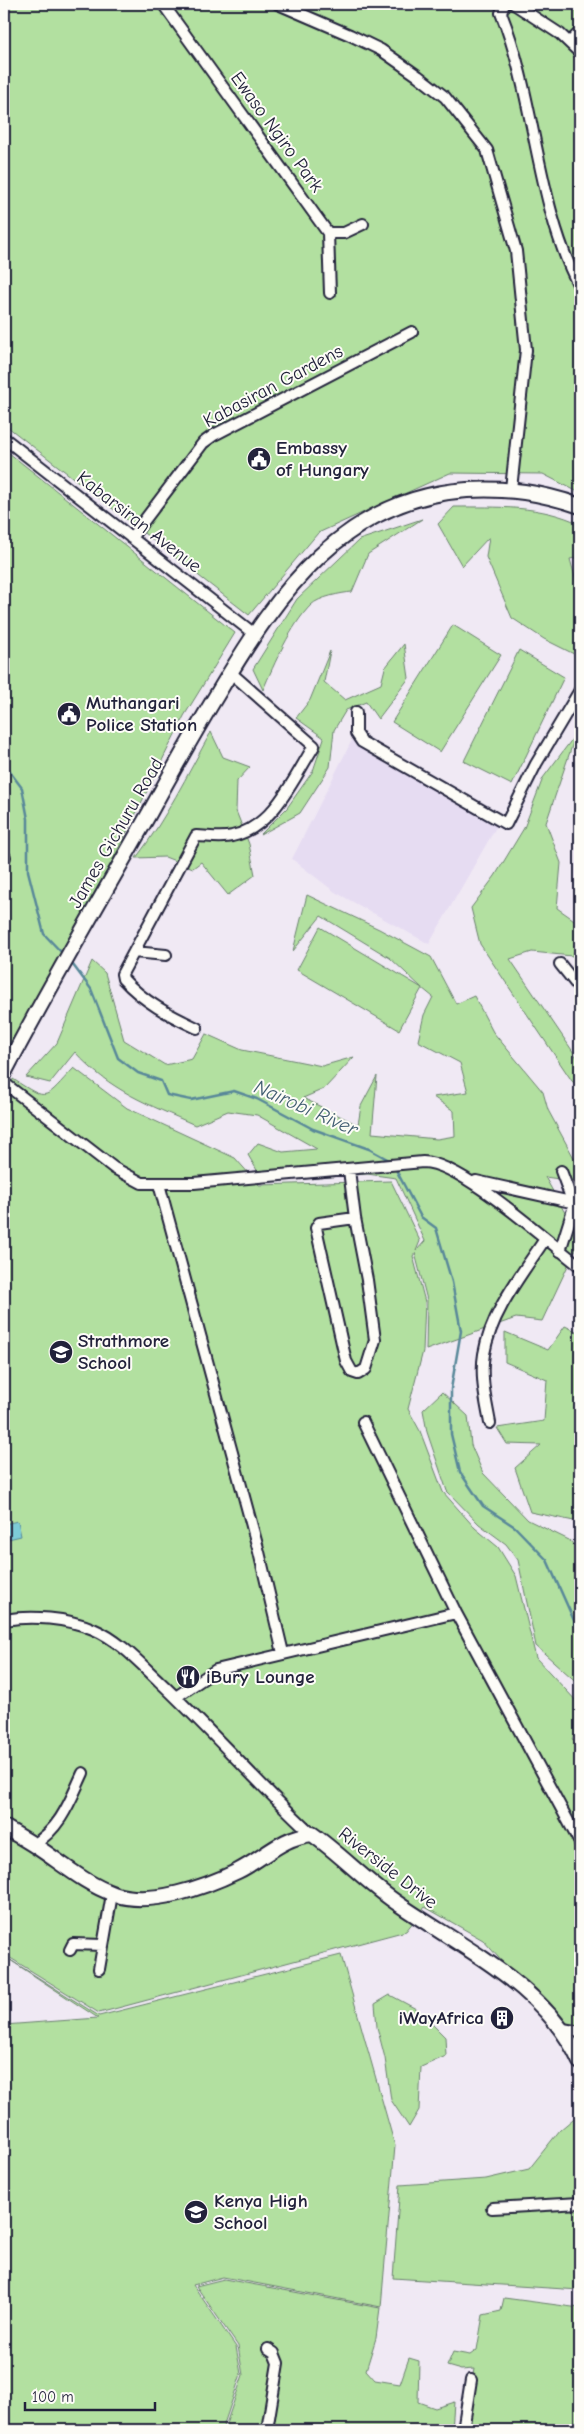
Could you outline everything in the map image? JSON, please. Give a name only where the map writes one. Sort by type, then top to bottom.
[{"type":"main road","name":"James Gichuru Road","points":[[4,1073],[67,958],[253,633],[311,563],[356,526],[391,508],[418,498],[449,491],[511,490],[533,492],[580,506]]},
{"type":"main road","points":[[4,1828],[87,1881],[112,1894],[129,1898],[170,1895],[192,1890],[252,1864],[282,1842],[298,1835],[312,1834]]},
{"type":"main road","name":"Riverside Drive","points":[[312,1834],[350,1863],[398,1905],[503,1973],[538,2003],[563,2029],[580,2062]]},
{"type":"street","name":"Ewaso Ngiro Park","points":[[163,4],[328,233]]},
{"type":"street","points":[[278,4],[381,50],[445,97],[487,150],[516,251],[526,350],[511,490]]},
{"type":"street","points":[[580,53],[570,42],[513,4],[502,10],[527,97],[553,215],[563,248],[580,288]]},
{"type":"street","points":[[570,42],[580,32]]},
{"type":"street","points":[[330,292],[328,233],[344,233],[363,224]]},
{"type":"street","name":"Kabasiran Gardens","points":[[131,538],[203,443],[214,435],[412,332]]},
{"type":"street","name":"Kabarsiran Avenue","points":[[4,438],[253,633]]},
{"type":"street","points":[[197,1028],[157,1008],[123,979],[122,974],[196,836],[232,836],[263,820],[280,802],[314,746],[230,672]]},
{"type":"street","points":[[356,712],[356,733],[362,742],[506,824],[536,764],[580,690]]},
{"type":"street","points":[[134,952],[166,955]]},
{"type":"street","points":[[560,964],[580,989]]},
{"type":"street","points":[[4,1083],[114,1168],[142,1183],[159,1184],[432,1162],[471,1180],[576,1203]]},
{"type":"street","points":[[349,1170],[375,1340],[366,1369],[358,1374],[352,1372],[346,1361],[316,1228],[319,1223],[355,1218]]},
{"type":"street","points":[[560,1251],[576,1203],[561,1171]]},
{"type":"street","points":[[471,1180],[580,1266]]},
{"type":"street","points":[[159,1184],[266,1580],[283,1653]]},
{"type":"street","points":[[490,1423],[484,1391],[483,1355],[498,1314],[545,1239]]},
{"type":"street","points":[[363,1422],[456,1613],[580,1843]]},
{"type":"street","points":[[176,1697],[216,1670],[456,1613]]},
{"type":"street","name":"Riverside Drive","points":[[4,1620],[45,1619],[93,1629],[117,1642],[176,1697],[312,1834]]},
{"type":"street","points":[[33,1845],[50,1832],[62,1818],[83,1773]]},
{"type":"street","points":[[99,1969],[112,1894]]},
{"type":"street","points":[[70,1950],[73,1944],[103,1945]]},
{"type":"street","points":[[563,2029],[580,2032]]},
{"type":"street","points":[[492,2208],[580,2203]]},
{"type":"street","points":[[267,2430],[278,2363],[274,2353],[268,2349]]},
{"type":"street","points":[[463,2430],[471,2380]]},
{"type":"shaded area","points":[[353,738],[499,822],[429,944],[335,892],[292,859]]},
{"type":"green space","points":[[4,4],[580,4],[580,493],[543,474],[450,473],[318,533],[249,615],[4,424]]},
{"type":"green space","points":[[4,449],[235,633],[184,716],[114,858],[4,1055]]},
{"type":"green space","points":[[454,507],[502,507],[534,510],[550,513],[580,524],[580,557],[570,559],[580,595],[580,657],[544,639],[512,618],[486,557],[489,537],[462,566],[438,524]]},
{"type":"green space","points":[[422,519],[368,554],[352,592],[336,594],[311,605],[290,634],[263,690],[253,669],[297,599],[359,540]]},
{"type":"green space","points":[[453,625],[501,655],[440,752],[392,722]]},
{"type":"green space","points":[[404,644],[409,678],[378,719],[366,702],[346,710],[334,730],[330,767],[300,813],[260,835],[287,808],[313,771],[324,738],[296,718],[310,700],[330,651],[324,682],[345,700],[381,684],[385,668]]},
{"type":"green space","points":[[519,650],[564,677],[512,785],[464,761]]},
{"type":"green space","points":[[211,732],[223,757],[250,767],[237,781],[236,811],[249,844],[255,875],[228,895],[201,862],[193,868],[165,857],[136,858],[167,812]]},
{"type":"green space","points":[[576,734],[546,823],[561,863],[557,908],[580,924],[580,940],[572,956],[532,952],[510,959],[580,1062],[580,1088],[572,1081],[480,944],[471,908],[495,876],[524,828],[543,778]]},
{"type":"green space","points":[[307,895],[379,929],[431,957],[456,1004],[474,996],[493,1032],[543,1092],[548,1110],[580,1169],[580,1182],[545,1177],[580,1240],[542,1321],[516,1318],[426,1350],[427,1300],[415,1253],[413,1256],[425,1302],[423,1351],[408,1409],[420,1431],[443,1492],[475,1528],[498,1547],[516,1576],[536,1658],[580,1705],[580,1727],[572,1739],[580,1746],[580,2050],[483,1940],[425,1907],[406,1931],[99,2013],[4,1954],[4,1102],[13,1079],[34,1092],[46,1094],[57,1086],[74,1068],[127,1108],[235,1158],[259,1185],[391,1181],[420,1241],[416,1251],[425,1241],[396,1178],[367,1174],[264,1182],[248,1155],[258,1143],[283,1152],[317,1149],[257,1115],[228,1111],[195,1125],[116,1087],[75,1052],[50,1083],[26,1077],[57,1043],[92,961],[105,973],[124,1040],[165,1065],[192,1059],[206,1034],[242,1050],[322,1066],[354,1057],[324,1089],[303,1098],[358,1125],[361,1106],[377,1076],[372,1133],[437,1139],[455,1136],[454,1111],[433,1097],[468,1092],[460,1063],[418,1041],[424,1015],[433,997],[390,958],[321,916],[293,951]]},
{"type":"green space","points":[[320,927],[422,988],[399,1030],[297,970]]},
{"type":"green space","points":[[565,1326],[580,1333],[580,1508],[574,1521],[530,1512],[515,1468],[541,1445],[507,1444],[497,1428],[544,1421],[547,1380],[505,1362],[505,1332],[548,1350]]},
{"type":"green space","points":[[442,1392],[468,1416],[471,1445],[483,1473],[528,1520],[569,1540],[580,1550],[580,1685],[536,1646],[518,1560],[506,1544],[479,1524],[447,1491],[427,1432],[423,1410]]},
{"type":"green space","name":"Kenya High School","points":[[341,1955],[395,2146],[381,2307],[223,2277],[193,2285],[236,2347],[241,2374],[222,2430],[4,2430],[4,2025],[98,2018],[4,1956],[99,2016]]},
{"type":"green space","points":[[390,1995],[418,2010],[445,2037],[446,2056],[421,2067],[419,2110],[409,2127],[391,2100],[385,2058],[377,2027],[375,2004]]},
{"type":"green space","points":[[579,2114],[580,2290],[393,2278],[400,2185],[486,2179],[529,2169],[560,2130]]},
{"type":"green space","points":[[224,2279],[380,2308],[376,2338],[366,2370],[375,2380],[400,2384],[409,2358],[419,2361],[418,2402],[435,2408],[454,2402],[452,2430],[224,2430],[243,2375],[238,2346],[196,2286]]},
{"type":"green space","points":[[504,2298],[580,2308],[580,2430],[463,2430],[474,2369],[461,2370],[447,2366],[453,2352],[470,2355],[477,2350],[483,2315],[501,2311]]},
{"type":"water","points":[[18,1521],[21,1536],[4,1540],[4,1524]]},
{"type":"waterway","name":"Nairobi River","points":[[4,764],[22,788],[28,819],[28,871],[44,934],[63,954]]},
{"type":"waterway","name":"Nairobi River","points":[[70,961],[91,989],[118,1058],[138,1073],[161,1081],[167,1095],[191,1100],[234,1091],[257,1099],[313,1129],[369,1149],[391,1161]]},
{"type":"waterway","points":[[395,1168],[421,1217],[436,1228],[452,1282],[461,1331],[451,1389],[451,1434],[460,1472],[483,1506],[515,1527],[547,1560],[580,1634]]},
{"type":"place","name":"Embassy of Hungary","points":[[259,459]]},
{"type":"place","name":"Muthangari Police Station","points":[[69,714]]},
{"type":"place","name":"Strathmore School","points":[[61,1352]]},
{"type":"place","name":"iBury Lounge","points":[[188,1677]]},
{"type":"place","name":"iWayAfrica","points":[[502,2018]]},
{"type":"place","name":"Kenya High School","points":[[196,2212]]}]
